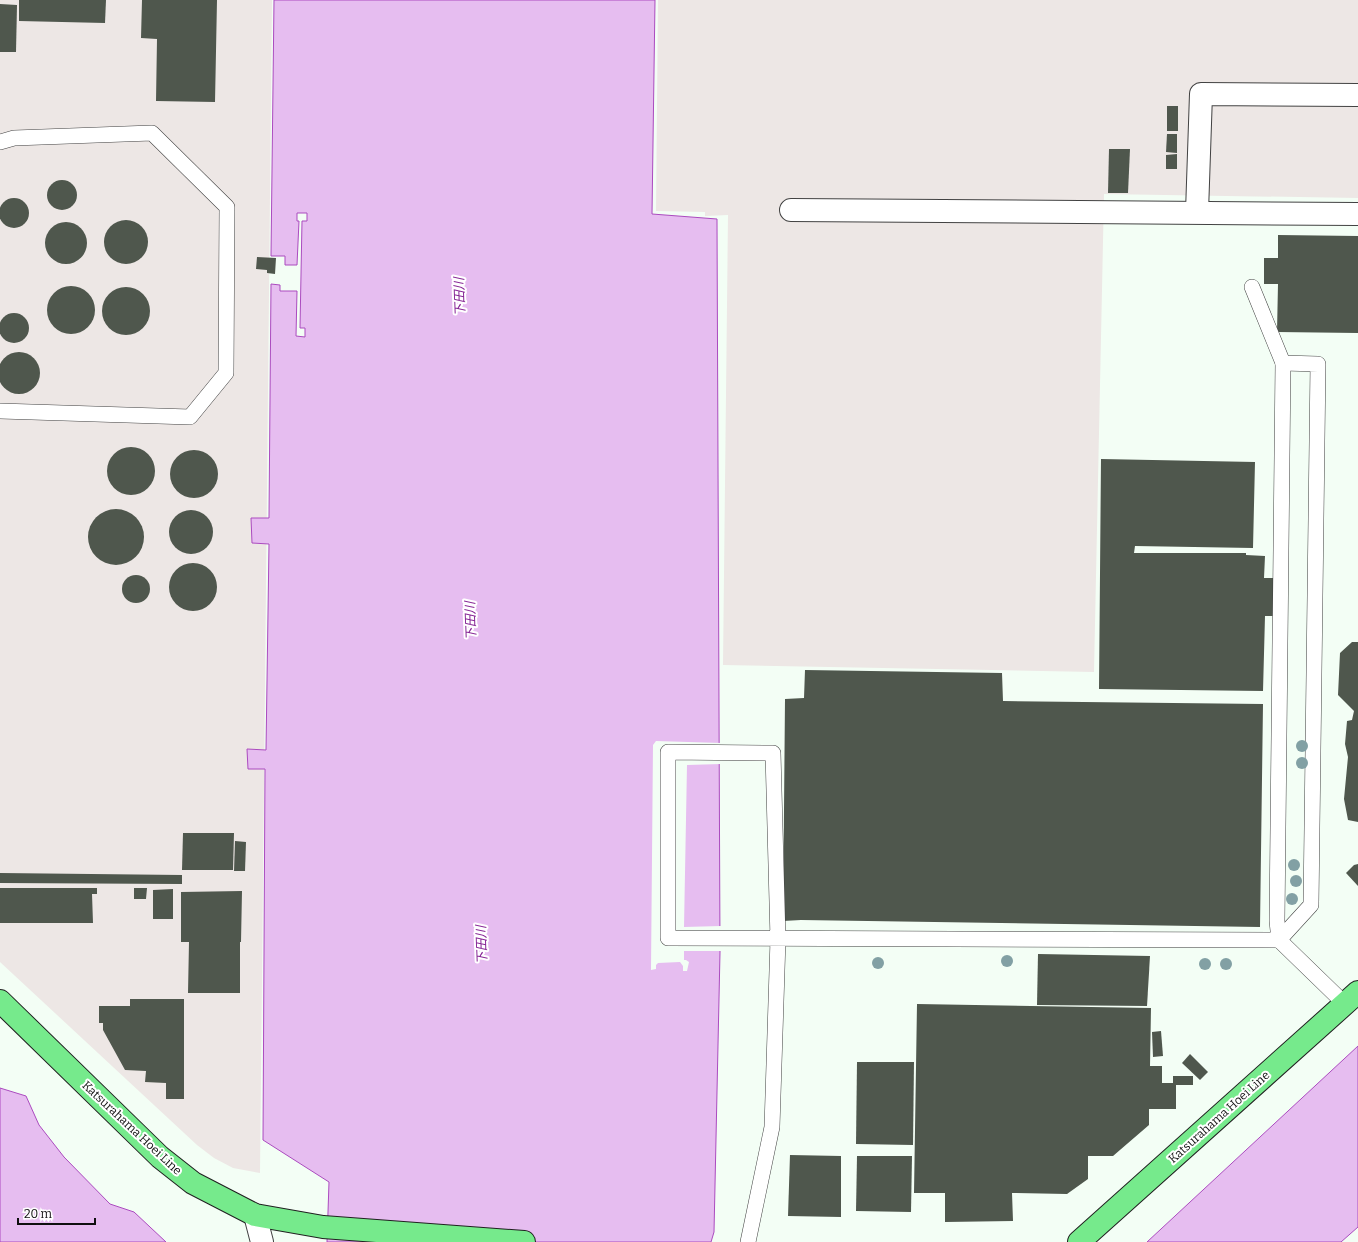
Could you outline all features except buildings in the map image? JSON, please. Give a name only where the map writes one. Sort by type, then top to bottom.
[{"type":"main road","name":"Katsurahama Hoei Line","points":[[1079,1242],[1352,998]]},
{"type":"main road","name":"Katsurahama Hoei Line","points":[[0,1001],[160,1157],[193,1183],[233,1205],[255,1215],[323,1227],[524,1242]]},
{"type":"street","points":[[1197,212],[1201,94],[1358,95]]},
{"type":"street","points":[[791,210],[1358,214]]},
{"type":"street","points":[[255,1215],[262,1242]]},
{"type":"lane","points":[[0,142],[14,138],[152,133],[227,207],[226,373],[190,416],[0,411]]},
{"type":"lane","points":[[1252,287],[1282,363],[1277,921],[1279,940]]},
{"type":"lane","points":[[1279,940],[1311,905],[1318,364],[1282,363]]},
{"type":"lane","points":[[748,1242],[772,1126],[778,939],[773,753],[668,752],[668,938],[778,939],[1279,940],[1352,998]]},
{"type":"shaded area","points":[[0,0],[272,0],[260,1173],[233,1168],[214,1158],[197,1145],[0,962]]},
{"type":"shaded area","points":[[658,0],[1358,0],[1358,198],[1104,194],[1094,672],[723,665],[728,215],[705,216],[705,212],[656,211]]},
{"type":"water","name":"下田川","points":[[274,0],[655,0],[652,214],[717,219],[720,952],[714,1232],[711,1242],[327,1242],[329,1182],[263,1140],[265,769],[248,769],[247,749],[266,750],[269,544],[252,543],[251,518],[269,518],[271,284],[280,285],[280,291],[297,291],[296,336],[305,337],[305,328],[300,328],[302,221],[307,221],[307,213],[297,213],[297,221],[299,221],[297,265],[285,265],[285,256],[271,256]]},
{"type":"water","points":[[1358,1046],[1358,1227],[1341,1242],[1147,1242]]},
{"type":"water","points":[[0,1088],[26,1096],[39,1125],[64,1157],[110,1204],[134,1212],[166,1242],[0,1242]]},
{"type":"pier","points":[[656,741],[721,743],[721,764],[687,765],[684,927],[721,926],[721,951],[684,951],[684,960],[689,962],[687,971],[683,971],[683,966],[680,962],[658,963],[656,965],[656,969],[651,970],[653,745]]}]
